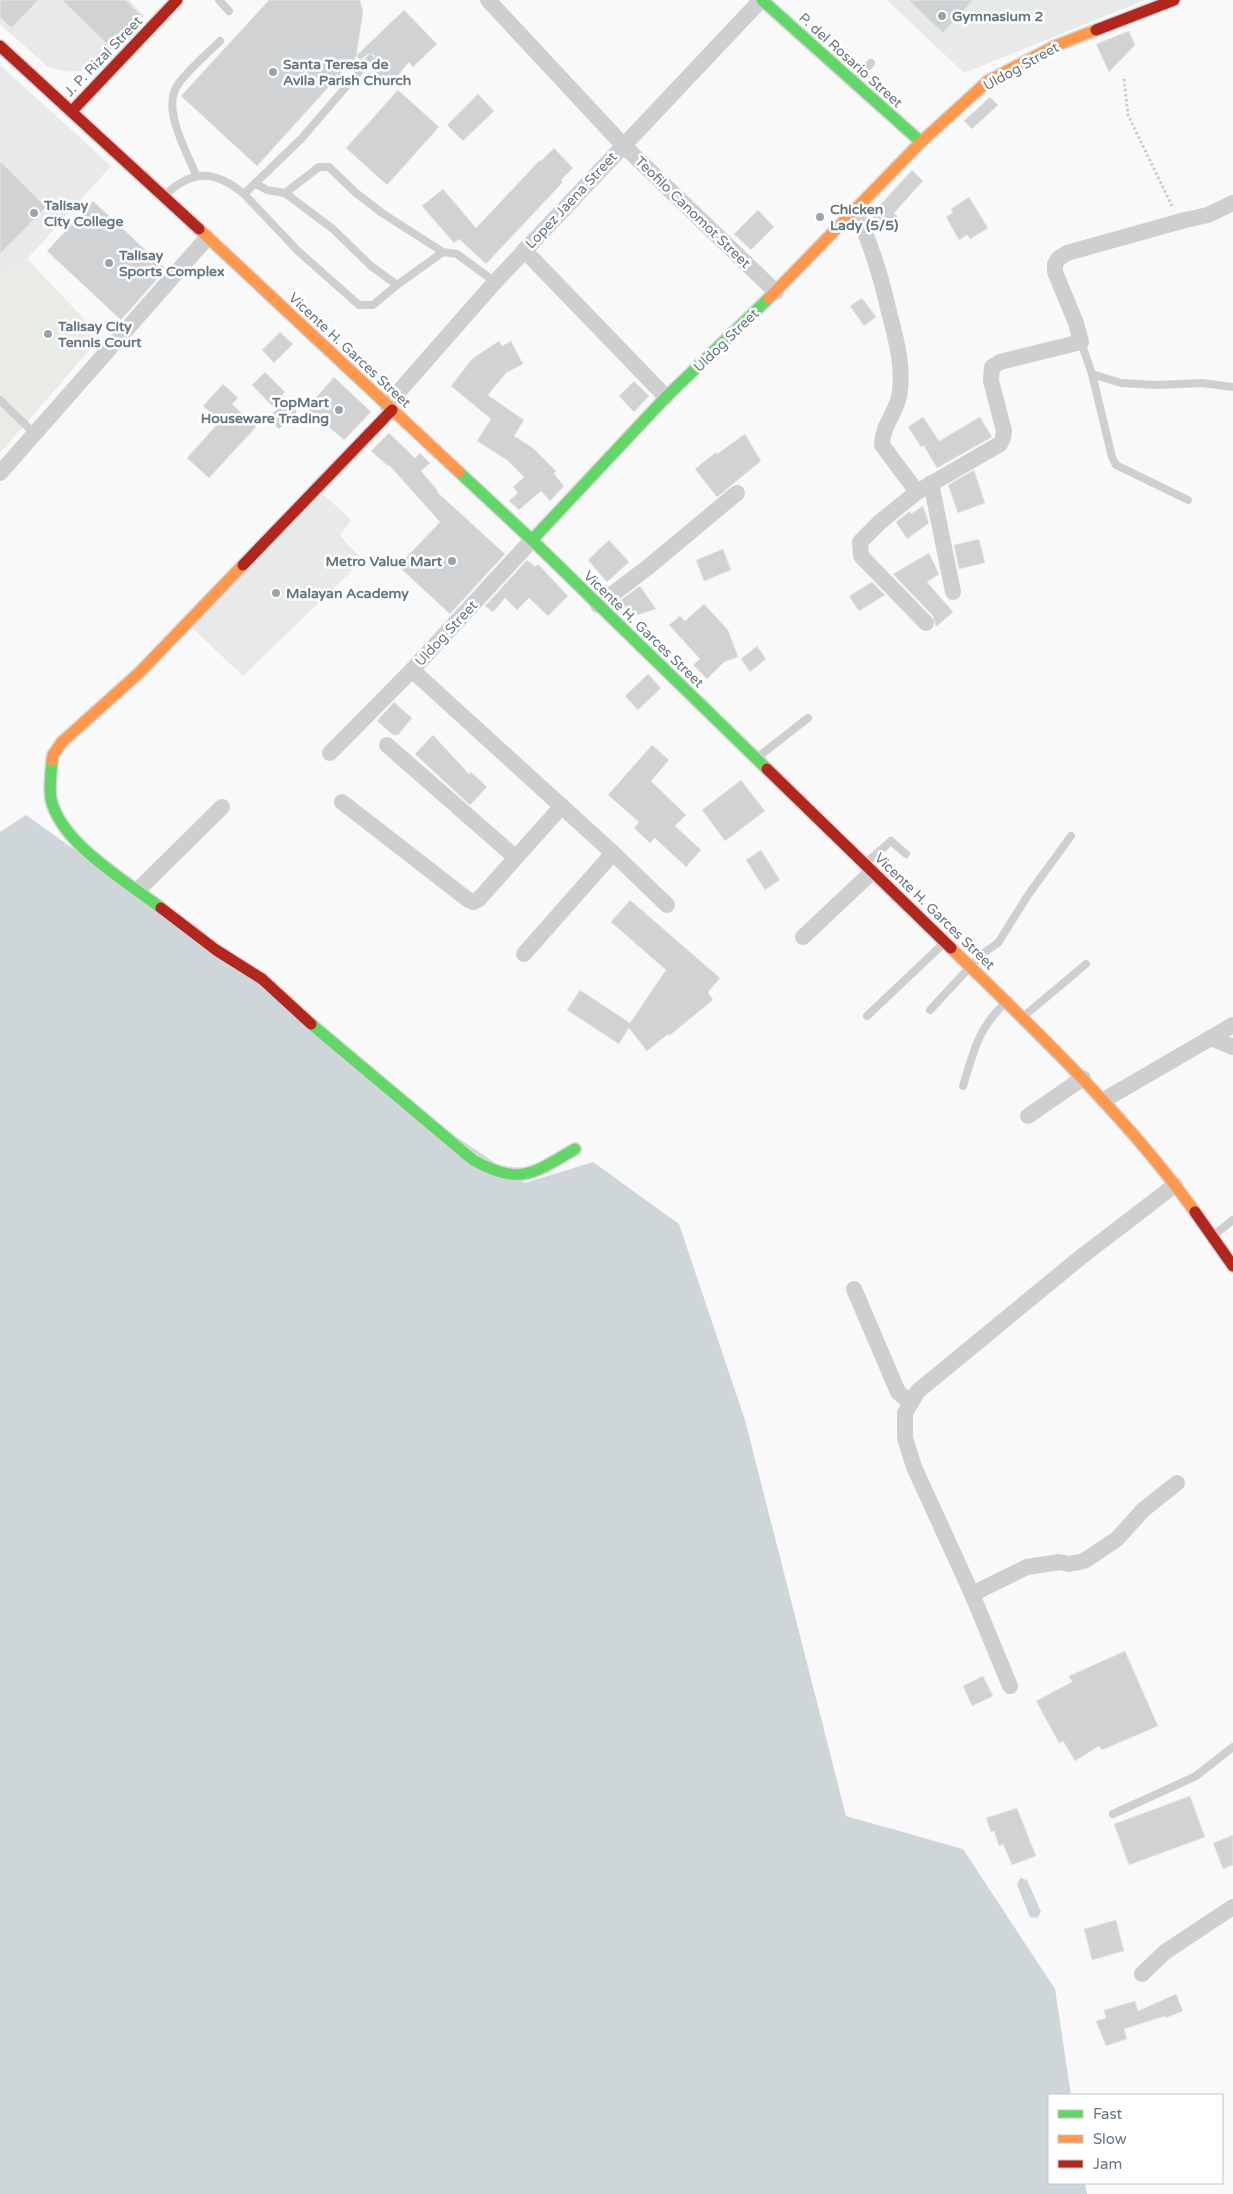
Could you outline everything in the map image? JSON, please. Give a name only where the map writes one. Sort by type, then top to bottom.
[{"type":"street","name":"J. P. Rizal Street","points":[[72,111],[178,0]]},
{"type":"street","name":"Teofilo Canomot Street","points":[[488,0],[623,145],[776,292]]},
{"type":"street","name":"Lopez Jaena Street","points":[[390,408],[524,250],[761,0]]},
{"type":"street","name":"P. del Rosario Street","points":[[761,0],[921,142]]},
{"type":"street","name":"Uldog Street","points":[[330,754],[412,670],[666,397],[776,292],[921,142],[988,81],[1055,46],[1174,0]]},
{"type":"street","name":"Vicente H. Garces Street","points":[[0,46],[164,196],[532,540],[1083,1078],[1104,1100],[1175,1185],[1214,1235],[1233,1266]]},
{"type":"street","points":[[926,623],[861,556],[859,548],[862,539],[924,487],[1000,444],[1004,432],[991,381],[992,367],[1000,362],[1081,342],[1076,323],[1055,272],[1055,264],[1059,258],[1080,248],[1208,215],[1233,203]]},
{"type":"street","points":[[856,211],[874,250],[897,338],[901,365],[899,405],[884,429],[882,445],[924,487],[953,592]]},
{"type":"street","points":[[5,468],[207,238]]},
{"type":"street","points":[[524,250],[666,397]]},
{"type":"street","points":[[390,408],[139,673],[62,742],[53,755],[50,778],[51,799],[57,816],[76,843],[139,889],[216,950],[262,979],[288,1006],[473,1160],[490,1171],[513,1176],[529,1175],[575,1149]]},
{"type":"street","points":[[598,605],[647,568],[737,493]]},
{"type":"street","points":[[412,670],[614,853],[667,905]]},
{"type":"street","points":[[387,745],[515,856]]},
{"type":"street","points":[[342,802],[473,902],[479,899],[515,856],[562,806]]},
{"type":"street","points":[[139,889],[222,807]]},
{"type":"street","points":[[524,954],[614,853]]},
{"type":"street","points":[[803,937],[868,868]]},
{"type":"street","points":[[1104,1100],[1233,1025]]},
{"type":"street","points":[[1211,1038],[1233,1047]]},
{"type":"street","points":[[1028,1116],[1083,1078]]},
{"type":"street","points":[[1010,1686],[972,1594],[909,1453],[904,1426],[905,1413],[918,1391],[1081,1257],[1175,1185]]},
{"type":"street","points":[[854,1289],[898,1392],[910,1402]]},
{"type":"street","points":[[972,1594],[1027,1567],[1059,1562],[1069,1564],[1084,1561],[1118,1539],[1143,1510],[1177,1483]]},
{"type":"street","points":[[1142,1974],[1165,1952],[1233,1907]]},
{"type":"lane","points":[[218,0],[230,11]]},
{"type":"lane","points":[[196,175],[179,134],[172,108],[173,97],[177,86],[220,41]]},
{"type":"lane","points":[[244,194],[301,139],[370,59]]},
{"type":"lane","points":[[854,82],[871,63]]},
{"type":"lane","points":[[285,193],[319,167],[329,167],[356,193],[382,214],[443,252],[457,254],[495,282]]},
{"type":"lane","points":[[164,196],[177,184],[196,175],[212,175],[234,186],[244,194],[298,251],[359,305],[373,305],[443,252]]},
{"type":"lane","points":[[256,184],[267,190],[285,193],[333,229],[371,266],[397,285]]},
{"type":"lane","points":[[1081,342],[1092,374],[1116,465],[1188,500]]},
{"type":"lane","points":[[1092,374],[1121,383],[1158,385],[1202,383],[1233,386]]},
{"type":"lane","points":[[0,400],[35,434]]},
{"type":"lane","points":[[756,759],[808,718]]},
{"type":"lane","points":[[930,1010],[982,954],[998,943],[1028,895],[1071,836]]},
{"type":"lane","points":[[868,868],[891,841],[906,854]]},
{"type":"lane","points":[[867,1016],[945,942]]},
{"type":"lane","points":[[1022,1018],[1086,964]]},
{"type":"lane","points":[[963,1086],[980,1033],[993,1014],[1006,1002]]},
{"type":"lane","points":[[1214,1235],[1233,1220]]},
{"type":"lane","points":[[1113,1814],[1196,1776],[1233,1747]]},
{"type":"path","points":[[1124,79],[1128,115],[1171,205],[1185,220]]},
{"type":"shaded area","points":[[0,0],[129,0],[144,15],[105,61],[86,70],[69,72],[48,67],[0,24]]},
{"type":"shaded area","points":[[887,0],[1145,0],[964,73]]},
{"type":"shaded area","name":"Talisay City College","points":[[0,65],[111,166],[27,259],[0,275]]},
{"type":"shaded area","points":[[27,259],[101,337],[0,453],[0,275]]},
{"type":"shaded area","name":"Malayan Academy","points":[[321,492],[351,520],[340,536],[363,560],[243,676],[190,626]]},
{"type":"shaded area","points":[[26,815],[267,987],[344,1061],[525,1183],[593,1162],[679,1224],[745,1420],[846,1816],[963,1849],[1055,1989],[1071,2094],[1048,2094],[1048,2184],[1085,2184],[1087,2194],[0,2194],[0,832]]},
{"type":"shaded area","points":[[1020,1878],[1027,1880],[1041,1912],[1037,1918],[1030,1917],[1017,1885]]},
{"type":"building","points":[[0,0],[39,0],[11,28],[0,17]]},
{"type":"building","points":[[62,0],[126,0],[141,15],[110,47]]},
{"type":"building","name":"Santa Teresa de Avila Parish Church","points":[[269,0],[360,0],[363,12],[356,57],[257,166],[181,96]]},
{"type":"building","name":"Gymnasium 2","points":[[908,0],[973,0],[943,33]]},
{"type":"building","points":[[404,10],[437,44],[413,67],[409,62],[390,85],[370,68],[375,61],[374,55],[368,54],[361,60],[356,56]]},
{"type":"building","points":[[1129,31],[1135,45],[1109,72],[1096,44]]},
{"type":"building","points":[[398,90],[439,127],[387,185],[346,148]]},
{"type":"building","points":[[478,94],[494,111],[463,141],[447,125]]},
{"type":"building","points":[[990,97],[998,105],[972,129],[964,121]]},
{"type":"building","points":[[554,148],[573,168],[561,180],[563,182],[486,264],[459,239],[454,243],[422,206],[443,189],[476,228],[540,160]]},
{"type":"building","points":[[0,161],[46,207],[0,254]]},
{"type":"building","points":[[912,170],[923,181],[894,213],[898,217],[886,229],[871,215]]},
{"type":"building","points":[[969,197],[988,228],[970,239],[967,235],[959,240],[946,217],[953,213],[951,209]]},
{"type":"building","name":"Talisay Sports Complex","points":[[93,201],[166,269],[121,320],[47,251]]},
{"type":"building","points":[[758,210],[774,227],[751,250],[734,234]]},
{"type":"building","points":[[862,298],[876,317],[864,326],[850,306]]},
{"type":"building","points":[[280,332],[293,344],[274,363],[262,350]]},
{"type":"building","points":[[499,341],[502,346],[511,341],[523,364],[506,373],[488,395],[524,420],[514,436],[533,448],[556,471],[554,474],[564,486],[550,501],[541,491],[519,510],[509,501],[518,493],[513,487],[524,477],[507,460],[477,441],[491,419],[451,386],[472,359]]},
{"type":"building","points":[[265,372],[285,392],[282,395],[297,412],[279,429],[268,417],[276,410],[252,385]]},
{"type":"building","name":"TopMart Houseware Trading","points":[[334,377],[371,412],[344,440],[307,408]]},
{"type":"building","points":[[634,381],[649,396],[634,412],[619,396]]},
{"type":"building","points":[[223,384],[238,398],[232,404],[256,427],[209,478],[187,458],[220,421],[203,406]]},
{"type":"building","points":[[923,417],[939,441],[980,417],[992,437],[937,468],[924,446],[921,447],[908,427]]},
{"type":"building","name":"Metro Value Mart","points":[[389,433],[415,458],[420,453],[430,463],[421,471],[437,492],[505,554],[450,614],[398,566],[440,522],[389,465],[371,451]]},
{"type":"building","points":[[745,434],[761,461],[717,497],[695,469],[716,452],[717,454]]},
{"type":"building","points":[[974,470],[985,503],[958,513],[948,485]]},
{"type":"building","points":[[923,506],[929,523],[907,539],[896,522],[910,511],[911,514]]},
{"type":"building","points":[[979,539],[985,563],[959,569],[954,545]]},
{"type":"building","points":[[609,540],[629,562],[607,582],[588,560]]},
{"type":"building","points":[[723,549],[731,570],[704,581],[696,560]]},
{"type":"building","points":[[929,553],[939,574],[927,582],[953,612],[936,627],[933,616],[893,574]]},
{"type":"building","points":[[527,560],[535,567],[538,564],[568,596],[548,616],[529,598],[517,610],[505,598],[493,612],[485,606]]},
{"type":"building","points":[[872,582],[885,595],[859,611],[849,596]]},
{"type":"building","points":[[640,586],[656,609],[638,615],[631,613],[618,602]]},
{"type":"building","points":[[704,604],[728,630],[738,657],[724,662],[707,679],[693,665],[700,659],[669,625],[680,616],[685,621]]},
{"type":"building","points":[[757,646],[766,659],[750,672],[741,659]]},
{"type":"building","points":[[648,674],[661,688],[638,710],[625,696]]},
{"type":"building","points":[[394,702],[412,718],[398,735],[393,735],[377,721]]},
{"type":"building","points":[[433,735],[469,774],[471,772],[487,787],[470,805],[415,754]]},
{"type":"building","points":[[652,745],[669,760],[651,781],[686,815],[675,826],[701,850],[686,867],[655,838],[650,843],[634,828],[639,822],[608,795]]},
{"type":"building","points":[[741,780],[765,811],[725,841],[702,810]]},
{"type":"building","points":[[761,850],[780,880],[765,890],[746,860]]},
{"type":"building","points":[[630,900],[720,978],[708,992],[713,1000],[669,1036],[668,1034],[647,1051],[629,1028],[619,1044],[567,1010],[580,990],[630,1023],[666,970],[611,922]]},
{"type":"building","points":[[1125,1651],[1158,1726],[1102,1750],[1099,1746],[1075,1761],[1063,1741],[1059,1743],[1036,1701],[1072,1682],[1069,1676]]},
{"type":"building","points":[[983,1676],[993,1696],[972,1706],[963,1686]]},
{"type":"building","points":[[1190,1796],[1205,1837],[1129,1865],[1114,1824]]},
{"type":"building","points":[[1017,1808],[1036,1856],[1012,1865],[1003,1844],[999,1846],[994,1831],[991,1832],[986,1818]]},
{"type":"building","points":[[1233,1835],[1233,1865],[1223,1869],[1213,1843]]},
{"type":"building","points":[[1116,1920],[1124,1951],[1092,1960],[1084,1929]]},
{"type":"building","points":[[1176,1994],[1183,2011],[1166,2018],[1165,2016],[1124,2029],[1127,2039],[1106,2046],[1096,2021],[1106,2018],[1104,2010],[1135,2001],[1138,2011]]},
{"type":"traffic: fast","points":[[762,0],[921,142]]},
{"type":"traffic: fast","points":[[532,540],[666,397],[769,298]]},
{"type":"traffic: fast","points":[[459,472],[532,540],[767,769]]},
{"type":"traffic: fast","points":[[52,761],[51,799],[57,815],[67,831],[81,846],[114,874],[161,908]]},
{"type":"traffic: fast","points":[[311,1024],[473,1160],[489,1168],[514,1175],[526,1174],[548,1165],[575,1149]]},
{"type":"traffic: slow","points":[[769,298],[921,142],[988,81],[1055,46],[1096,30]]},
{"type":"traffic: slow","points":[[199,229],[459,472]]},
{"type":"traffic: slow","points":[[52,761],[53,755],[62,742],[139,673],[243,565]]},
{"type":"traffic: slow","points":[[951,948],[1048,1043],[1110,1108],[1168,1176],[1195,1212]]},
{"type":"traffic: jam","points":[[72,111],[177,0]]},
{"type":"traffic: jam","points":[[1096,30],[1174,0]]},
{"type":"traffic: jam","points":[[0,46],[199,229]]},
{"type":"traffic: jam","points":[[243,565],[392,410]]},
{"type":"traffic: jam","points":[[767,769],[951,948]]},
{"type":"traffic: jam","points":[[161,908],[216,950],[262,979],[311,1024]]},
{"type":"traffic: jam","points":[[1195,1212],[1233,1266]]},
{"type":"place","name":"Gymnasium 2","points":[[942,16]]},
{"type":"place","name":"Santa Teresa de Avila Parish Church","points":[[273,72]]},
{"type":"place","name":"Talisay City College","points":[[34,213]]},
{"type":"place","name":"Chicken Lady (5/5)","points":[[820,217]]},
{"type":"place","name":"Talisay Sports Complex","points":[[109,263]]},
{"type":"place","name":"Talisay City Tennis Court","points":[[48,334]]},
{"type":"place","name":"TopMart Houseware Trading","points":[[339,410]]},
{"type":"place","name":"Metro Value Mart","points":[[452,561]]},
{"type":"place","name":"Malayan Academy","points":[[276,593]]}]
